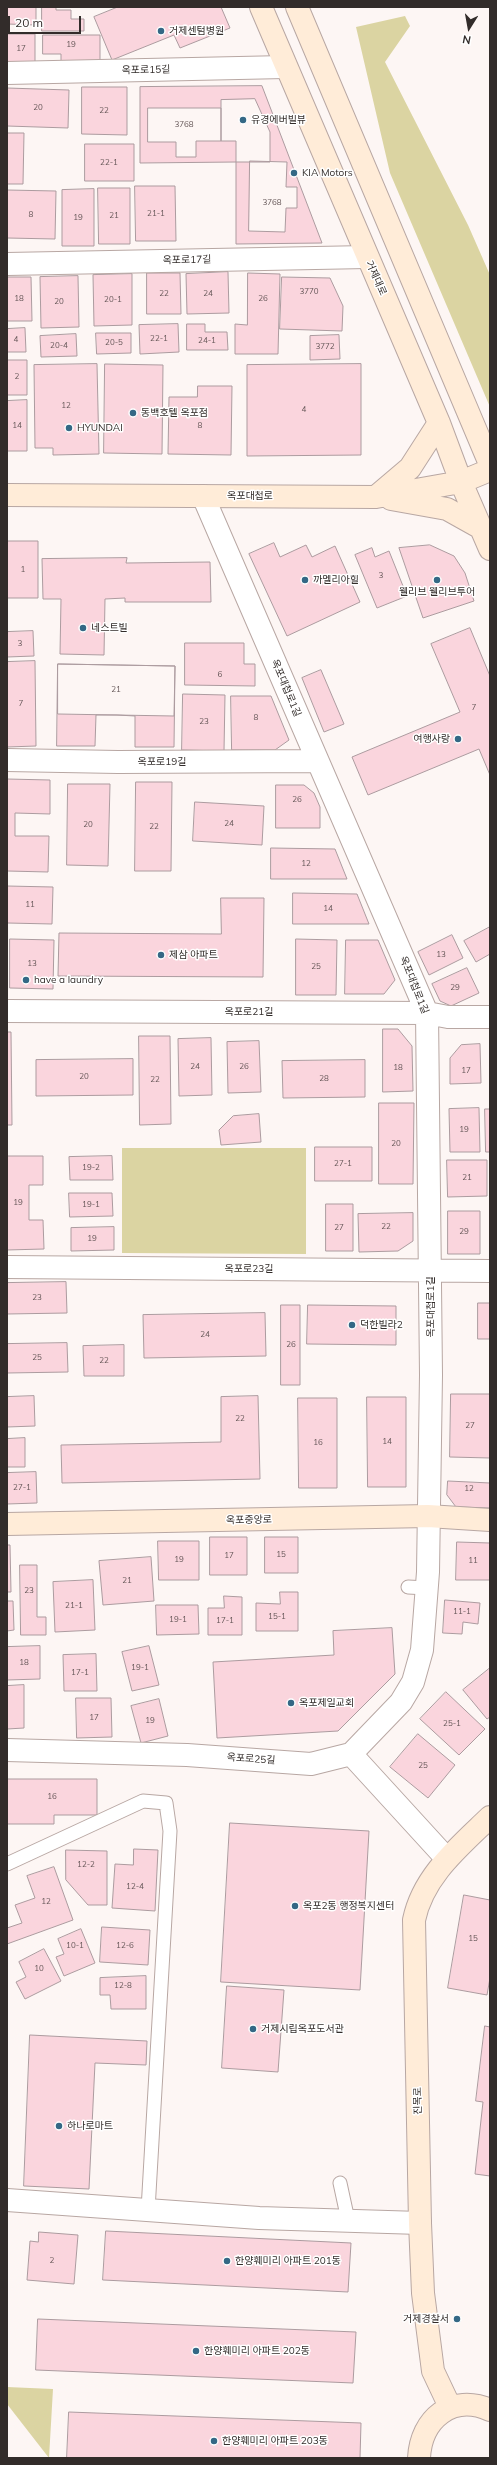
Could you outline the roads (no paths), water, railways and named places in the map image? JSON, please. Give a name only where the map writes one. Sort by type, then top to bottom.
[{"type":"street","name":"거제대로","points":[[261,7],[366,257],[439,423],[461,482],[490,549]]},
{"type":"street","points":[[297,7],[490,464]]},
{"type":"street","name":"옥포로15길","points":[[7,73],[285,67]]},
{"type":"street","name":"옥포로17길","points":[[7,264],[366,257]]},
{"type":"street","points":[[376,497],[410,468],[439,423]]},
{"type":"street","name":"옥포대첩로","points":[[7,495],[376,497],[461,482],[490,470]]},
{"type":"street","name":"옥포대첩로1길","points":[[203,496],[427,1013],[431,1270],[428,1516],[417,1587],[422,1650],[413,1682],[401,1702],[351,1754]]},
{"type":"street","points":[[376,497],[447,509],[481,528]]},
{"type":"street","name":"옥포로19길","points":[[7,760],[118,762],[317,761]]},
{"type":"street","name":"옥포로21길","points":[[7,1011],[427,1013],[448,1017],[490,1016]]},
{"type":"street","name":"옥포로23길","points":[[7,1267],[490,1271]]},
{"type":"street","name":"옥포중앙로","points":[[7,1524],[428,1516],[490,1520]]},
{"type":"street","name":"옥포로25길","points":[[7,1750],[188,1755],[311,1764],[351,1754]]},
{"type":"street","points":[[351,1754],[447,1859]]},
{"type":"street","name":"진목로","points":[[450,2407],[433,2371],[423,2293],[420,2222],[414,1920],[417,1906],[426,1886],[447,1859],[490,1817]]},
{"type":"street","points":[[7,2200],[259,2218],[420,2222]]},
{"type":"street","points":[[419,2458],[420,2444],[426,2428],[436,2416],[450,2407],[466,2404],[481,2406],[490,2410]]},
{"type":"lane","points":[[7,1864],[143,1802],[166,1803],[170,1831],[148,2210]]},
{"type":"lane","points":[[340,2183],[348,2220]]},
{"type":"place","name":"거제센텀병원","points":[[161,31]]},
{"type":"place","name":"유경에버빌뷰","points":[[243,120]]},
{"type":"place","name":"KIA Motors","points":[[294,173]]},
{"type":"place","name":"동백호텔 옥포점","points":[[133,413]]},
{"type":"place","name":"HYUNDAI","points":[[69,428]]},
{"type":"place","name":"까멜리아힐","points":[[305,580]]},
{"type":"place","name":"웰리브 웰리브투어","points":[[437,580]]},
{"type":"place","name":"네스트빌","points":[[83,628]]},
{"type":"place","name":"여행사랑","points":[[458,739]]},
{"type":"place","name":"제삼 아파트","points":[[161,955]]},
{"type":"place","name":"have a laundry","points":[[26,980]]},
{"type":"place","name":"덕한빌라2","points":[[352,1325]]},
{"type":"place","name":"옥포제일교회","points":[[291,1703]]},
{"type":"place","name":"옥포2동 행정복지센터","points":[[295,1906]]},
{"type":"place","name":"거제시립옥포도서관","points":[[253,2029]]},
{"type":"place","name":"하나로마트","points":[[59,2126]]},
{"type":"place","name":"한양훼미리 아파트 201동","points":[[227,2261]]},
{"type":"place","name":"거제경찰서","points":[[457,2319]]},
{"type":"place","name":"한양훼미리 아파트 202동","points":[[196,2351]]},
{"type":"place","name":"한양훼미리 아파트 203동","points":[[214,2441]]}]
